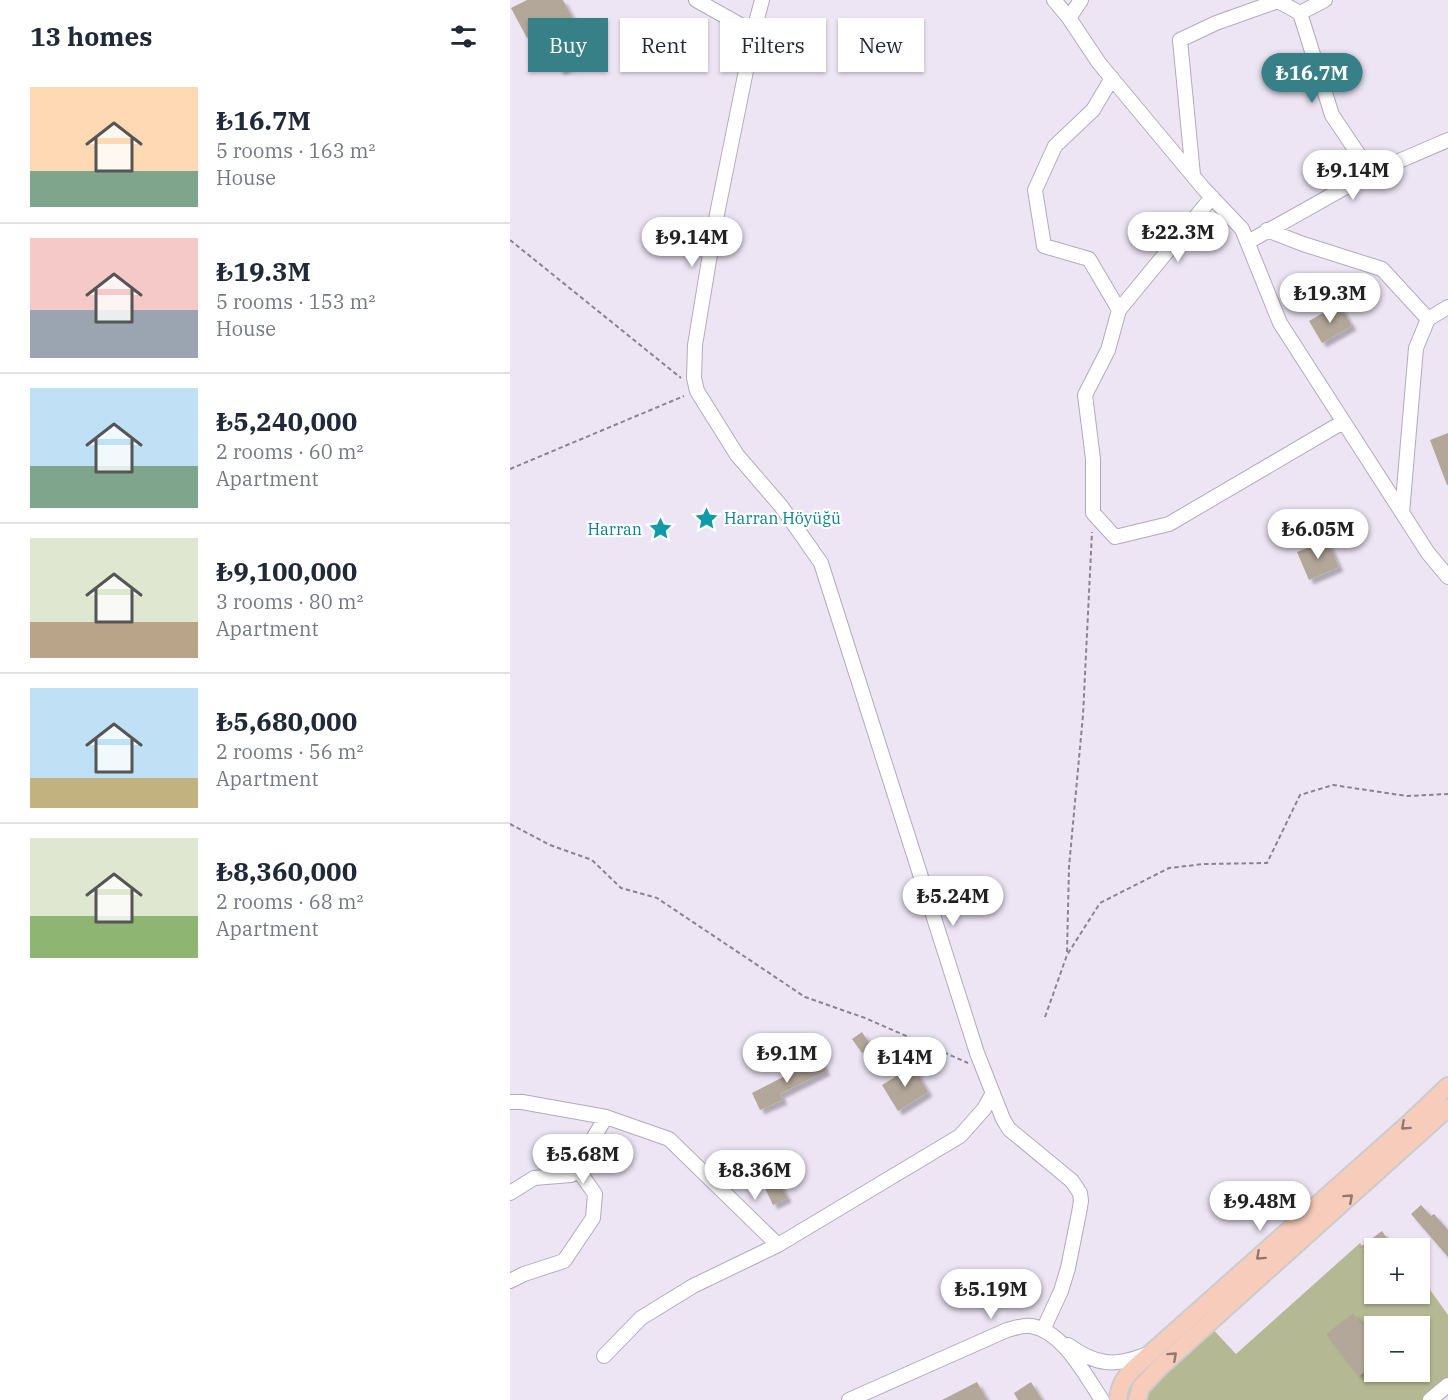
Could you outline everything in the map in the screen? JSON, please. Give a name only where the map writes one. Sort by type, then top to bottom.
[{"type":"main road","points":[[1118,1400],[1122,1384],[1127,1376],[1151,1353],[1448,1086]]},
{"type":"main road","points":[[1137,1400],[1141,1388],[1159,1368],[1448,1108]]},
{"type":"street","points":[[696,0],[728,18]]},
{"type":"street","points":[[757,18],[762,0]]},
{"type":"street","points":[[1054,0],[1112,78],[1193,176],[1242,229],[1280,323],[1428,553],[1448,577]]},
{"type":"street","points":[[1069,18],[1081,0]]},
{"type":"street","points":[[1300,13],[1325,0]]},
{"type":"street","points":[[1193,176],[1180,40],[1216,23],[1278,1],[1300,13],[1332,115],[1371,173]]},
{"type":"street","points":[[745,72],[715,224],[695,345],[696,391],[737,455],[781,506],[821,563],[977,1053],[1003,1119],[1009,1129],[1072,1181],[1080,1193],[1081,1201],[1068,1268],[1047,1332]]},
{"type":"street","points":[[1112,78],[1093,110],[1055,146],[1035,190],[1044,246],[1089,259],[1119,310]]},
{"type":"street","points":[[1248,242],[1371,173],[1448,140]]},
{"type":"street","points":[[1212,197],[1119,310],[1108,350],[1085,395],[1094,459],[1093,513],[1115,537],[1169,524],[1343,422]]},
{"type":"street","points":[[1267,230],[1382,269],[1428,319]]},
{"type":"street","points":[[1402,513],[1416,348],[1428,319],[1448,307]]},
{"type":"street","points":[[604,1356],[641,1318],[693,1286],[778,1245],[960,1136],[984,1109],[993,1093]]},
{"type":"street","points":[[510,1102],[522,1102],[606,1117],[669,1139],[778,1245]]},
{"type":"street","points":[[510,1193],[534,1178],[571,1175],[606,1117]]},
{"type":"street","points":[[510,1281],[564,1260],[593,1218],[595,1194],[576,1167]]},
{"type":"street","points":[[849,1400],[1007,1330],[1022,1326],[1032,1326],[1047,1332],[1077,1351],[1101,1362],[1130,1361],[1151,1353]]},
{"type":"street","points":[[1047,1332],[1062,1344],[1076,1361],[1102,1400]]},
{"type":"street","points":[[1430,1400],[1448,1385]]},
{"type":"path","points":[[510,240],[696,391],[510,469]]},
{"type":"path","points":[[1067,955],[1069,867],[1083,715],[1093,513]]},
{"type":"path","points":[[1045,1017],[1067,955],[1100,903],[1169,868],[1203,864],[1267,863],[1300,795],[1333,785],[1407,796],[1448,794]]},
{"type":"path","points":[[510,825],[550,845],[592,860],[621,888],[657,898],[805,997],[865,1018],[984,1071]]},
{"type":"green space","points":[[1360,1243],[1364,1249],[1364,1304],[1430,1304],[1430,1290],[1448,1315],[1448,1385],[1430,1400],[1137,1400],[1208,1324],[1236,1354]]},
{"type":"building","points":[[527,0],[563,0],[572,18],[528,18],[527,38],[511,8]]},
{"type":"building","points":[[1339,304],[1352,326],[1322,343],[1309,321]]},
{"type":"building","points":[[1448,433],[1448,485],[1447,485],[1430,440]]},
{"type":"building","points":[[1327,540],[1339,567],[1309,580],[1297,552]]},
{"type":"building","points":[[862,1032],[871,1046],[862,1053],[852,1039]]},
{"type":"building","points":[[820,1058],[826,1071],[780,1094],[783,1100],[760,1110],[752,1093]]},
{"type":"building","points":[[913,1066],[928,1092],[898,1111],[882,1085]]},
{"type":"building","points":[[769,1161],[787,1198],[773,1205],[755,1167]]},
{"type":"building","points":[[1421,1205],[1431,1216],[1434,1214],[1448,1230],[1448,1257],[1411,1214]]},
{"type":"building","points":[[1382,1231],[1387,1238],[1373,1238]]},
{"type":"building","points":[[1353,1313],[1364,1327],[1364,1372],[1359,1376],[1326,1334]]},
{"type":"building","points":[[977,1382],[987,1400],[942,1400]]},
{"type":"building","points":[[1031,1382],[1042,1400],[1018,1400],[1014,1393]]},
{"type":"place","name":"Harran Höyüğü","points":[[706,518]]},
{"type":"place","name":"Harran","points":[[660,529]]}]
